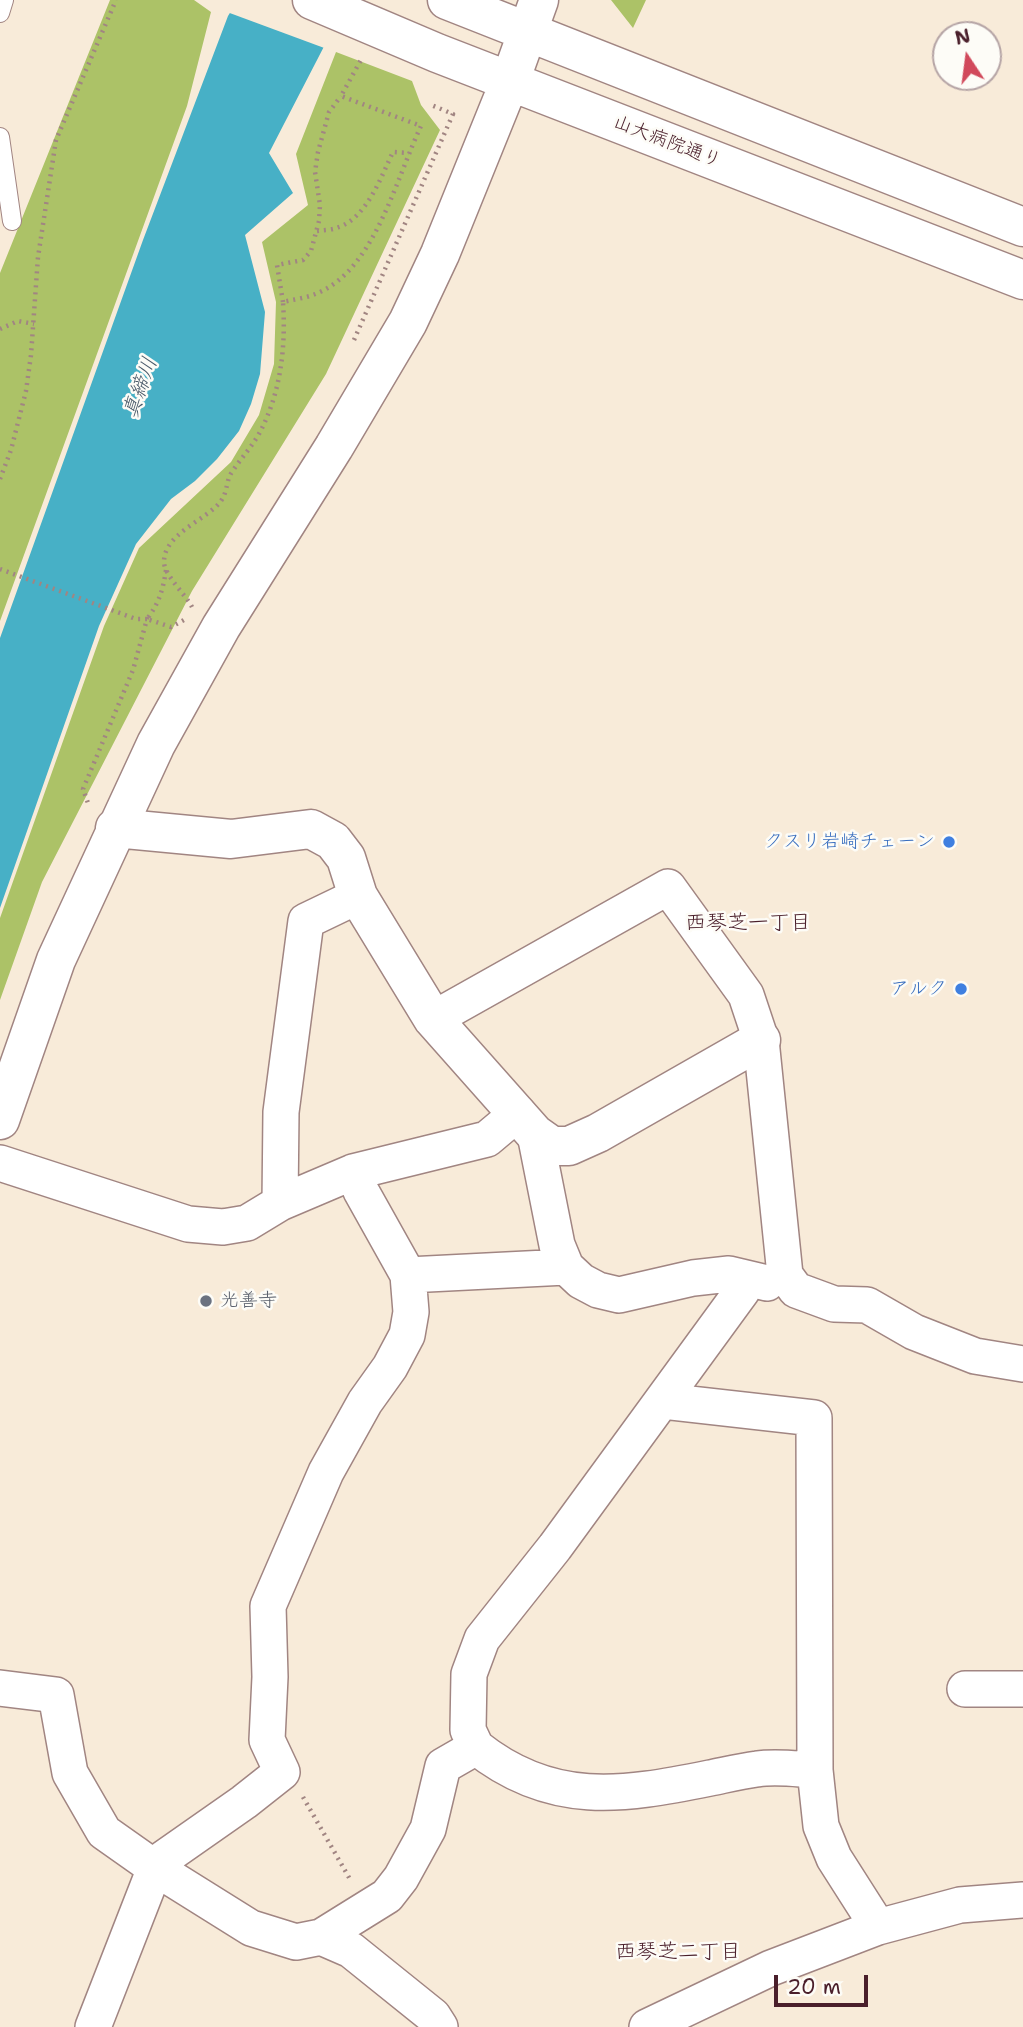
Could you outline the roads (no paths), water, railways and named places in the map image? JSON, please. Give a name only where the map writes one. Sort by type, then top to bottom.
[{"type":"street","name":"山大病院通り","points":[[312,0],[361,37],[510,81],[1023,280]]},
{"type":"street","points":[[447,0],[533,16],[1023,227]]},
{"type":"street","points":[[0,1120],[102,818],[156,744],[221,627],[334,447],[408,322],[440,254],[510,81],[533,16]]},
{"type":"street","points":[[102,818],[230,839],[311,829],[333,841],[346,858],[358,896],[433,1019],[527,1123],[552,1146],[569,1146],[598,1133],[761,1040]]},
{"type":"street","points":[[433,1019],[668,887],[746,995],[761,1040],[785,1275],[796,1290],[834,1304],[867,1305],[914,1332],[975,1356],[1023,1364]]},
{"type":"street","points":[[280,1203],[281,1112],[306,920],[358,896]]},
{"type":"street","points":[[0,1163],[188,1224],[223,1227],[247,1223],[280,1203],[353,1172],[487,1139],[527,1123]]},
{"type":"street","points":[[527,1123],[557,1245],[566,1267],[580,1281],[619,1295],[692,1278],[729,1274],[767,1283],[785,1275]]},
{"type":"street","points":[[93,2027],[155,1868],[164,1858],[282,1772],[267,1740],[270,1677],[268,1606],[326,1472],[407,1335],[411,1312],[408,1275],[353,1172]]},
{"type":"street","points":[[408,1275],[566,1267]]},
{"type":"street","points":[[746,1280],[742,1291],[663,1401],[555,1547],[482,1639],[469,1674],[468,1730],[476,1747],[519,1776],[562,1790],[604,1794],[661,1787],[758,1768],[816,1770]]},
{"type":"street","points":[[663,1401],[814,1418],[816,1770],[821,1826],[834,1858],[878,1927]]},
{"type":"street","points":[[0,1688],[56,1695],[70,1773],[104,1832],[155,1868],[251,1928],[296,1942],[321,1937],[387,1896],[401,1878],[428,1829],[443,1766],[476,1747]]},
{"type":"street","points":[[965,1689],[1023,1689]]},
{"type":"street","points":[[648,2027],[771,1968],[878,1927],[960,1905],[1023,1900]]},
{"type":"street","points":[[321,1937],[351,1950],[433,2016],[440,2027]]},
{"type":"lane","points":[[0,13],[4,0]]},
{"type":"lane","points":[[0,137],[12,221]]},
{"type":"water","name":"真締川","points":[[238,0],[348,0],[269,153],[293,193],[245,235],[265,312],[260,374],[239,431],[195,481],[171,499],[136,544],[99,626],[0,908],[0,638],[143,240],[228,16]]},
{"type":"place","name":"クスリ岩崎チェーン","points":[[949,842]]},
{"type":"place","name":"アルク","points":[[961,989]]},
{"type":"place","name":"光善寺","points":[[206,1301]]},
{"type":"district","name":"西琴芝一丁目","points":[[748,924]]},
{"type":"district","name":"西琴芝二丁目","points":[[678,1953]]}]
